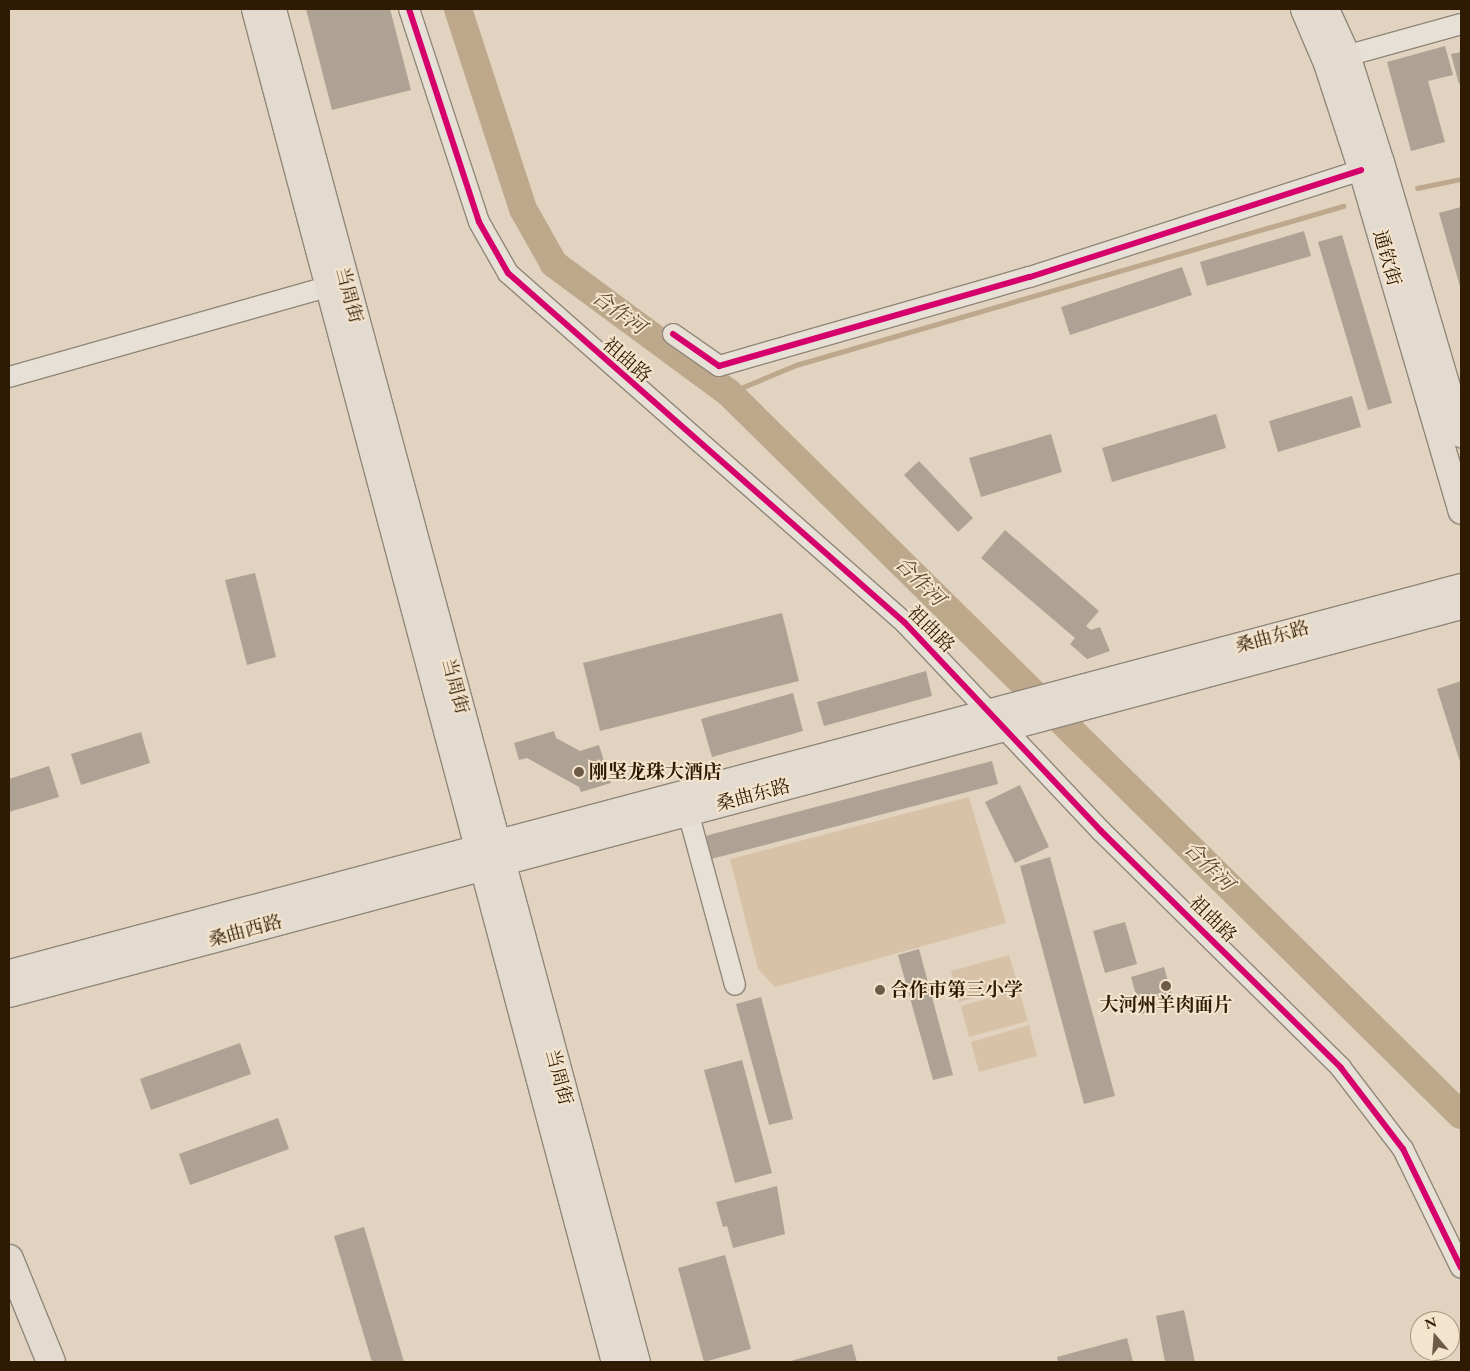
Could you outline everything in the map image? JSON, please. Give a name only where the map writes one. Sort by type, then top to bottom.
[{"type":"highway","points":[[9,1258],[51,1362]]},
{"type":"highway","points":[[9,1298],[36,1362]]},
{"type":"main road","name":"当周街","points":[[254,9],[326,287],[637,1362]]},
{"type":"main road","name":"当周街","points":[[273,9],[489,855],[614,1362]]},
{"type":"main road","name":"通钦街","points":[[1303,9],[1336,59],[1361,170],[1461,511]]},
{"type":"main road","points":[[1326,9],[1336,59],[1461,434]]},
{"type":"main road","name":"桑曲东路","points":[[1090,696],[1461,586]]},
{"type":"main road","name":"桑曲东路","points":[[1090,696],[1461,606]]},
{"type":"main road","points":[[1008,717],[1090,696]]},
{"type":"main road","name":"桑曲东路","points":[[489,855],[1008,717]]},
{"type":"main road","name":"桑曲东路","points":[[489,855],[688,812],[1008,717]]},
{"type":"main road","name":"桑曲西路","points":[[9,972],[489,855]]},
{"type":"main road","name":"桑曲西路","points":[[9,994],[489,855]]},
{"type":"street","name":"祖曲路","points":[[409,9],[479,222],[508,273],[905,623],[1008,717],[1101,831],[1341,1068],[1403,1149],[1461,1268]]},
{"type":"street","points":[[1336,59],[1461,24]]},
{"type":"street","points":[[673,334],[720,366],[1030,278],[1361,170]]},
{"type":"street","points":[[9,377],[326,287]]},
{"type":"street","points":[[688,812],[735,985]]},
{"type":"shaded area","points":[[969,797],[1006,923],[775,987],[758,969],[730,859]]},
{"type":"shaded area","points":[[1009,955],[1018,985],[959,1002],[951,971]]},
{"type":"shaded area","points":[[1019,990],[1028,1021],[969,1037],[961,1006]]},
{"type":"shaded area","points":[[1029,1025],[1037,1056],[979,1072],[971,1042]]},
{"type":"building","points":[[306,9],[390,9],[411,90],[332,110]]},
{"type":"building","points":[[1445,46],[1453,75],[1428,81],[1445,142],[1411,151],[1387,62]]},
{"type":"building","points":[[1461,52],[1461,83],[1459,84],[1451,54]]},
{"type":"building","points":[[1461,207],[1461,290],[1439,213]]},
{"type":"building","points":[[1304,231],[1311,256],[1207,286],[1200,262]]},
{"type":"building","points":[[1342,235],[1392,403],[1368,410],[1318,242]]},
{"type":"building","points":[[1182,267],[1192,295],[1070,335],[1061,307]]},
{"type":"building","points":[[1352,396],[1361,427],[1278,452],[1269,421]]},
{"type":"building","points":[[1216,414],[1226,448],[1112,482],[1102,448]]},
{"type":"building","points":[[1051,434],[1062,472],[981,497],[969,458]]},
{"type":"building","points":[[919,461],[973,518],[958,532],[904,475]]},
{"type":"building","points":[[1005,530],[1099,611],[1086,626],[1091,630],[1100,627],[1110,651],[1087,659],[1070,644],[1075,638],[981,558]]},
{"type":"building","points":[[255,573],[276,657],[247,665],[225,580]]},
{"type":"building","points":[[782,613],[799,681],[600,731],[583,663]]},
{"type":"building","points":[[926,671],[932,696],[824,726],[817,702]]},
{"type":"building","points":[[1461,681],[1461,765],[1437,689]]},
{"type":"building","points":[[793,693],[803,731],[712,757],[701,719]]},
{"type":"building","name":"刚坚龙珠大酒店","points":[[554,731],[556,738],[580,751],[599,745],[611,783],[581,792],[579,787],[527,758],[519,760],[514,743]]},
{"type":"building","points":[[141,732],[150,763],[81,785],[71,754]]},
{"type":"building","points":[[992,761],[998,784],[711,859],[705,836]]},
{"type":"building","points":[[49,766],[59,797],[9,812],[9,779]]},
{"type":"building","points":[[1020,785],[1049,847],[1015,863],[985,802]]},
{"type":"building","points":[[1050,857],[1115,1096],[1084,1104],[1020,866]]},
{"type":"building","points":[[1125,922],[1137,964],[1105,973],[1093,931]]},
{"type":"building","points":[[919,949],[953,1075],[933,1080],[898,955]]},
{"type":"building","points":[[1164,967],[1175,1005],[1141,1014],[1131,977]]},
{"type":"building","points":[[761,997],[793,1119],[769,1125],[736,1004]]},
{"type":"building","points":[[240,1043],[251,1074],[151,1110],[140,1079]]},
{"type":"building","points":[[742,1060],[772,1173],[735,1183],[704,1070]]},
{"type":"building","points":[[278,1118],[289,1149],[190,1185],[179,1154]]},
{"type":"building","points":[[777,1186],[785,1234],[733,1248],[727,1226],[723,1227],[716,1202]]},
{"type":"building","points":[[364,1227],[404,1362],[372,1362],[334,1236]]},
{"type":"building","points":[[725,1255],[751,1349],[704,1362],[678,1268]]},
{"type":"building","points":[[1184,1310],[1195,1362],[1165,1362],[1156,1316]]},
{"type":"building","points":[[1127,1338],[1133,1362],[1058,1362],[1057,1357]]},
{"type":"building","points":[[852,1344],[857,1362],[787,1362]]},
{"type":"waterway","name":"合作河","points":[[458,9],[523,209],[554,264],[729,393],[1461,1115]]},
{"type":"waterway","points":[[1417,188],[1461,179]]},
{"type":"waterway","points":[[729,393],[796,365],[1343,206]]},
{"type":"cycle path","points":[[409,9],[479,222],[508,273],[905,623],[1101,831],[1341,1068],[1403,1149],[1461,1268]]},
{"type":"cycle path","points":[[673,334],[719,366],[1030,277],[1361,170]]},
{"type":"place","name":"刚坚龙珠大酒店","points":[[579,772]]},
{"type":"place","name":"大河州羊肉面片","points":[[1166,986]]},
{"type":"place","name":"合作市第三小学","points":[[880,990]]}]
